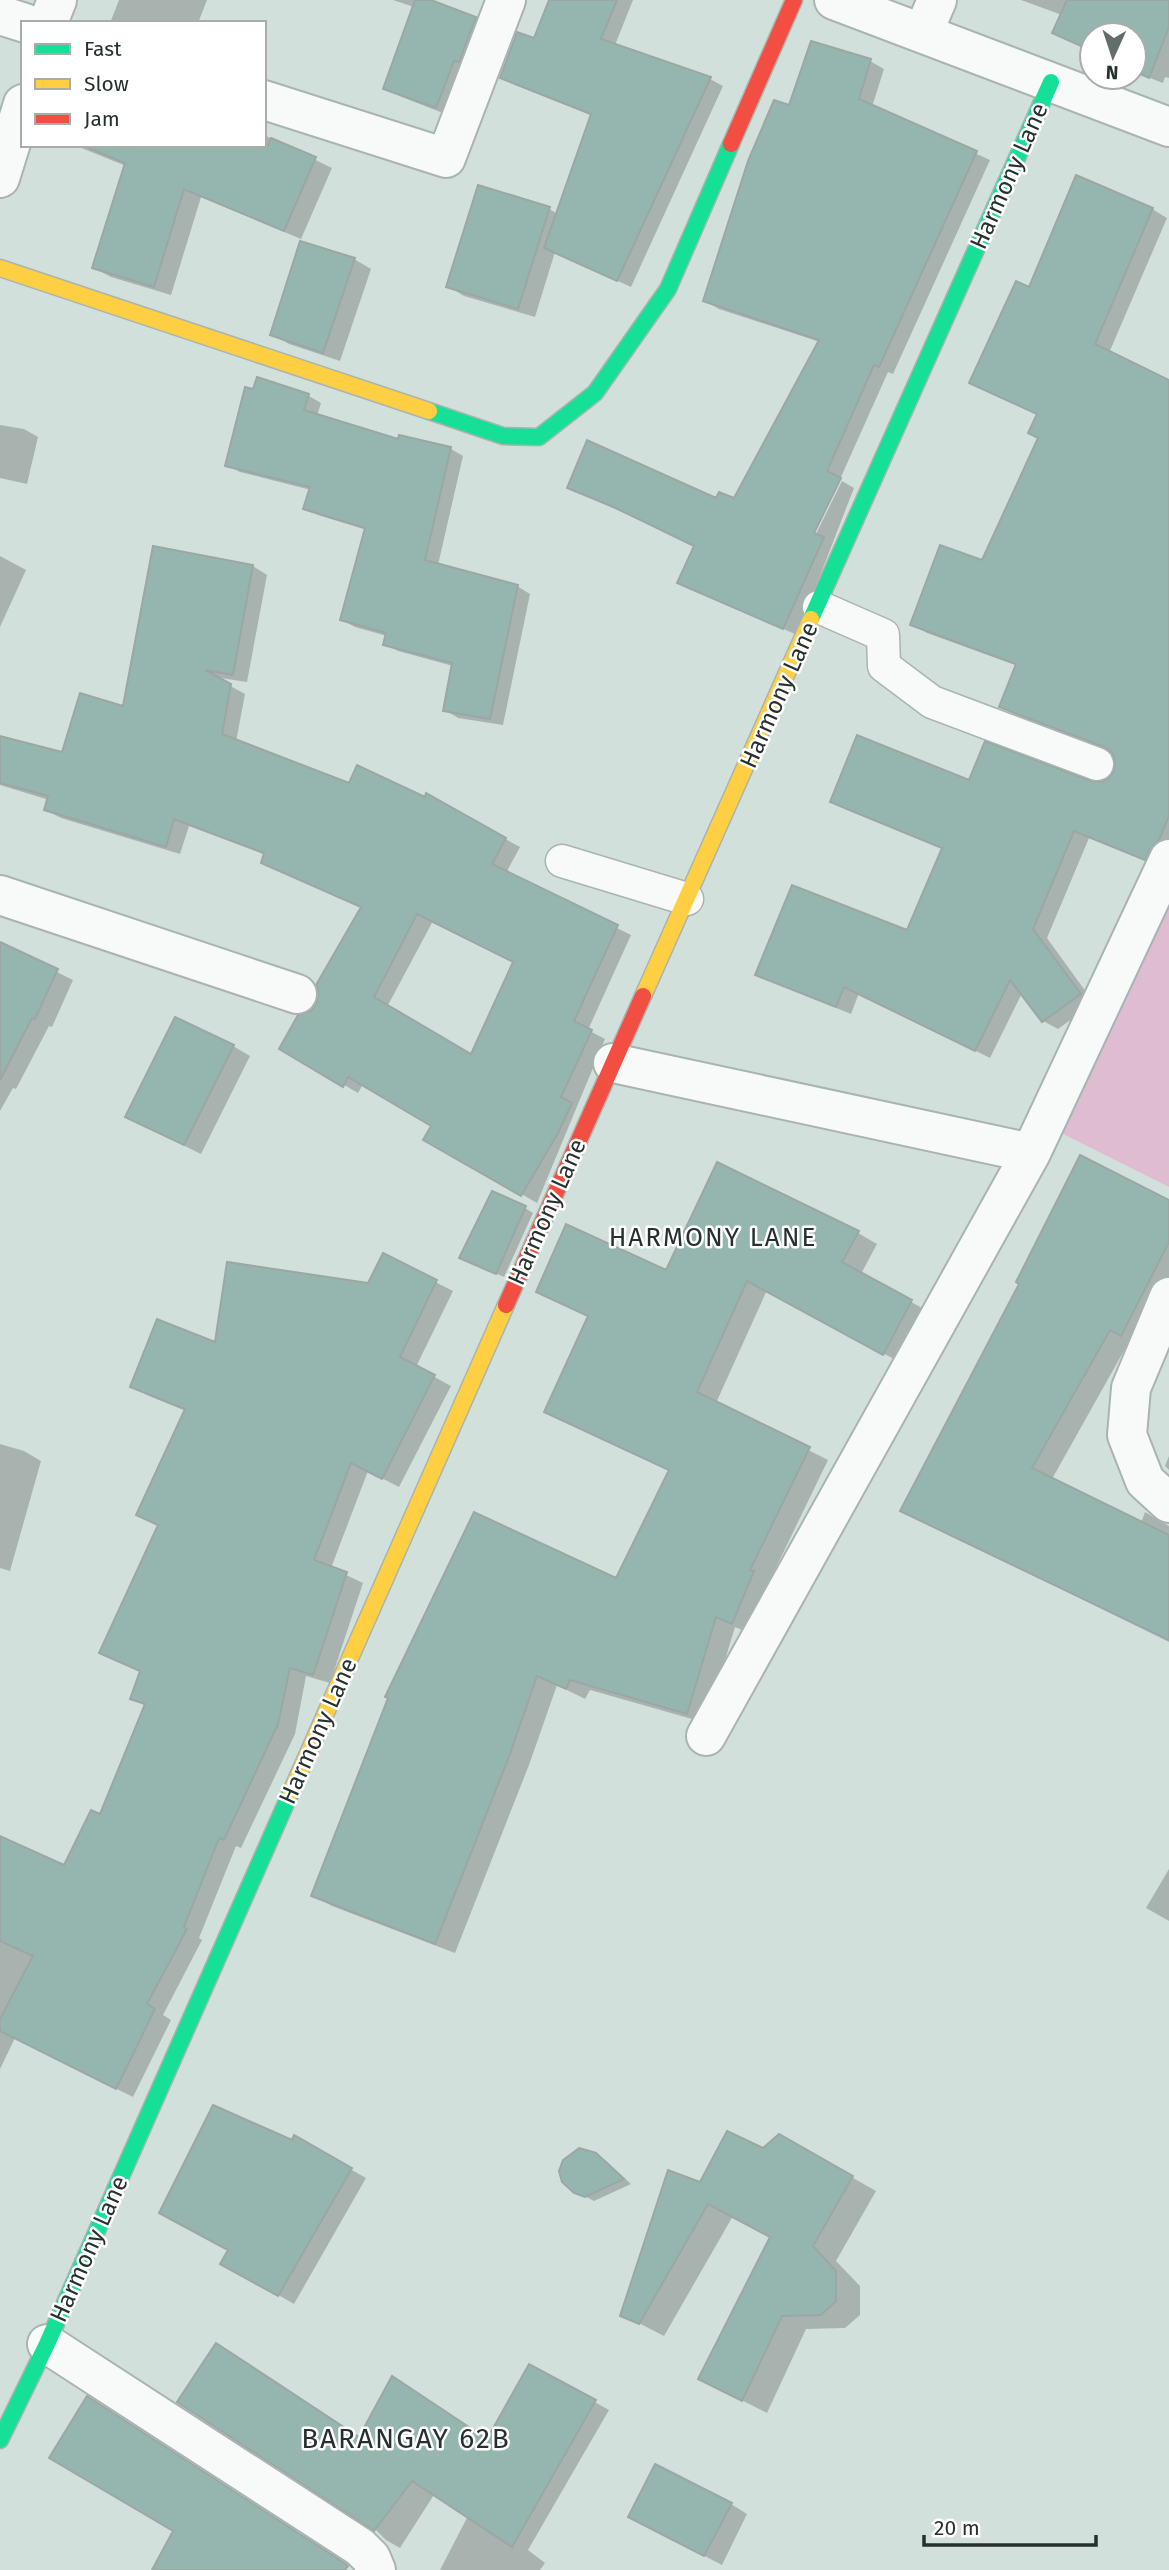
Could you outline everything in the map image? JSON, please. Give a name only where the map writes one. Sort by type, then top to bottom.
[{"type":"street","points":[[49,21],[57,0]]},
{"type":"street","points":[[266,101],[446,158],[506,0]]},
{"type":"street","points":[[0,268],[503,436],[539,437],[595,393],[668,289],[794,0]]},
{"type":"street","points":[[834,0],[930,16],[1051,82],[1169,127]]},
{"type":"street","points":[[0,15],[21,22]]},
{"type":"street","name":"Harmony Lane","points":[[0,2440],[47,2344],[613,1063],[819,607],[1051,82]]},
{"type":"street","points":[[0,178],[21,110]]},
{"type":"street","points":[[706,1736],[1031,1153],[1169,859]]},
{"type":"street","points":[[0,895],[297,994]]},
{"type":"street","points":[[613,1063],[1031,1153]]},
{"type":"street","points":[[1169,1297],[1131,1388],[1127,1434],[1145,1481],[1169,1503]]},
{"type":"street","name":"Harmony Lane","points":[[47,2344],[360,2547],[376,2570]]},
{"type":"lane","points":[[819,607],[883,635],[884,666],[932,702],[1097,764]]},
{"type":"lane","points":[[562,861],[687,899]]},
{"type":"shaded area","points":[[1169,898],[1169,1187],[1059,1132]]},
{"type":"building","points":[[415,0],[431,0],[476,17],[459,62],[454,61],[436,108],[383,89]]},
{"type":"building","points":[[549,0],[617,0],[601,39],[711,77],[617,281],[544,248],[591,114],[500,78],[517,32],[534,38]]},
{"type":"building","points":[[1067,0],[1169,0],[1169,27],[1149,78],[1148,21],[1078,21],[1078,45],[1052,33]]},
{"type":"building","points":[[811,41],[871,59],[859,99],[977,151],[879,367],[874,365],[827,471],[841,478],[814,533],[824,537],[783,629],[677,583],[694,546],[616,508],[567,488],[587,440],[716,498],[719,492],[734,498],[819,340],[703,301],[748,161],[774,100],[789,105]]},
{"type":"building","points":[[271,138],[316,157],[284,231],[184,189],[154,287],[92,268],[125,163],[87,147],[268,145]]},
{"type":"building","points":[[1076,175],[1153,208],[1095,344],[1169,380],[1169,816],[1159,840],[1150,849],[1145,860],[1074,831],[1033,929],[1081,994],[1042,1022],[1010,980],[975,1051],[844,987],[836,1007],[755,975],[792,885],[907,930],[942,848],[830,802],[857,735],[969,780],[985,741],[1091,781],[1101,782],[1109,778],[1114,771],[1115,760],[1112,753],[1104,747],[999,707],[1016,664],[910,625],[940,545],[982,560],[1038,438],[1028,433],[1037,414],[969,383],[1016,281],[1029,287]]},
{"type":"building","points":[[478,185],[550,207],[518,309],[446,287]]},
{"type":"building","points":[[300,241],[355,258],[323,353],[270,335]]},
{"type":"building","points":[[257,377],[309,394],[304,410],[398,439],[399,435],[451,447],[425,560],[518,585],[490,719],[443,711],[452,663],[383,645],[386,633],[340,620],[365,528],[303,509],[310,487],[225,466],[245,387],[253,389]]},
{"type":"building","points":[[153,546],[253,565],[233,675],[205,670],[231,684],[222,734],[349,783],[357,765],[425,797],[426,793],[506,838],[492,864],[618,925],[574,1021],[592,1030],[561,1097],[572,1103],[558,1133],[521,1196],[423,1140],[431,1126],[348,1077],[343,1087],[279,1049],[298,1015],[311,1011],[317,1002],[316,985],[361,907],[261,863],[264,853],[174,819],[166,847],[44,810],[48,796],[0,783],[0,736],[62,752],[80,693],[123,706]],"holes":[[[417,914],[513,962],[471,1054],[374,997]]]},
{"type":"building","points":[[0,942],[58,969],[35,1019],[32,1018],[0,1080]]},
{"type":"building","points":[[175,1017],[234,1045],[184,1145],[125,1117]]},
{"type":"building","points":[[1080,1155],[1169,1200],[1169,1242],[1121,1336],[1110,1330],[1032,1468],[1169,1535],[1169,1640],[900,1511],[1019,1284],[1016,1282]]},
{"type":"building","points":[[717,1162],[859,1231],[842,1262],[912,1300],[883,1355],[747,1281],[697,1392],[810,1447],[750,1570],[754,1571],[732,1624],[716,1617],[687,1714],[570,1680],[566,1689],[537,1676],[510,1754],[435,1944],[311,1896],[388,1698],[385,1697],[474,1512],[616,1578],[669,1470],[544,1412],[588,1316],[536,1292],[566,1224],[666,1270]]},
{"type":"building","points":[[492,1191],[526,1206],[496,1274],[459,1258]]},
{"type":"building","points":[[383,1253],[437,1280],[400,1357],[435,1375],[382,1479],[351,1463],[314,1560],[347,1572],[313,1675],[290,1668],[278,1724],[224,1840],[219,1838],[184,1927],[187,1929],[147,2004],[155,2009],[116,2089],[0,2031],[0,2019],[33,1956],[0,1941],[0,1836],[64,1865],[91,1810],[100,1814],[145,1704],[130,1699],[140,1671],[99,1653],[158,1525],[136,1515],[185,1409],[130,1387],[157,1319],[215,1342],[227,1262],[368,1283]]},
{"type":"building","points":[[213,2105],[292,2140],[294,2135],[352,2168],[278,2296],[220,2264],[228,2250],[159,2213]]},
{"type":"building","points":[[727,2131],[763,2148],[779,2134],[853,2176],[813,2246],[836,2271],[836,2301],[821,2315],[782,2316],[742,2401],[698,2379],[770,2237],[708,2204],[639,2324],[620,2316],[668,2170],[700,2182]]},
{"type":"building","points":[[579,2148],[596,2153],[624,2179],[585,2197],[574,2193],[562,2182],[559,2171],[563,2160]]},
{"type":"building","points":[[216,2343],[359,2437],[392,2376],[487,2439],[529,2364],[596,2400],[512,2547],[412,2481],[374,2531],[177,2402]]},
{"type":"building","points":[[87,2396],[348,2566],[345,2570],[152,2570],[173,2531],[49,2458]]},
{"type":"building","points":[[655,2464],[732,2503],[704,2556],[628,2517]]},
{"type":"traffic: fast","points":[[811,619],[1051,82]]},
{"type":"traffic: fast","points":[[429,411],[503,436],[539,437],[595,393],[668,289],[731,144]]},
{"type":"traffic: fast","points":[[0,2440],[47,2344],[291,1792]]},
{"type":"traffic: slow","points":[[0,268],[429,411]]},
{"type":"traffic: slow","points":[[643,996],[811,619]]},
{"type":"traffic: slow","points":[[291,1792],[506,1305]]},
{"type":"traffic: jam","points":[[731,144],[794,0]]},
{"type":"traffic: jam","points":[[506,1305],[643,996]]},
{"type":"district","name":"HARMONY LANE","points":[[713,1237]]},
{"type":"district","name":"BARANGAY 62B","points":[[406,2438]]}]
